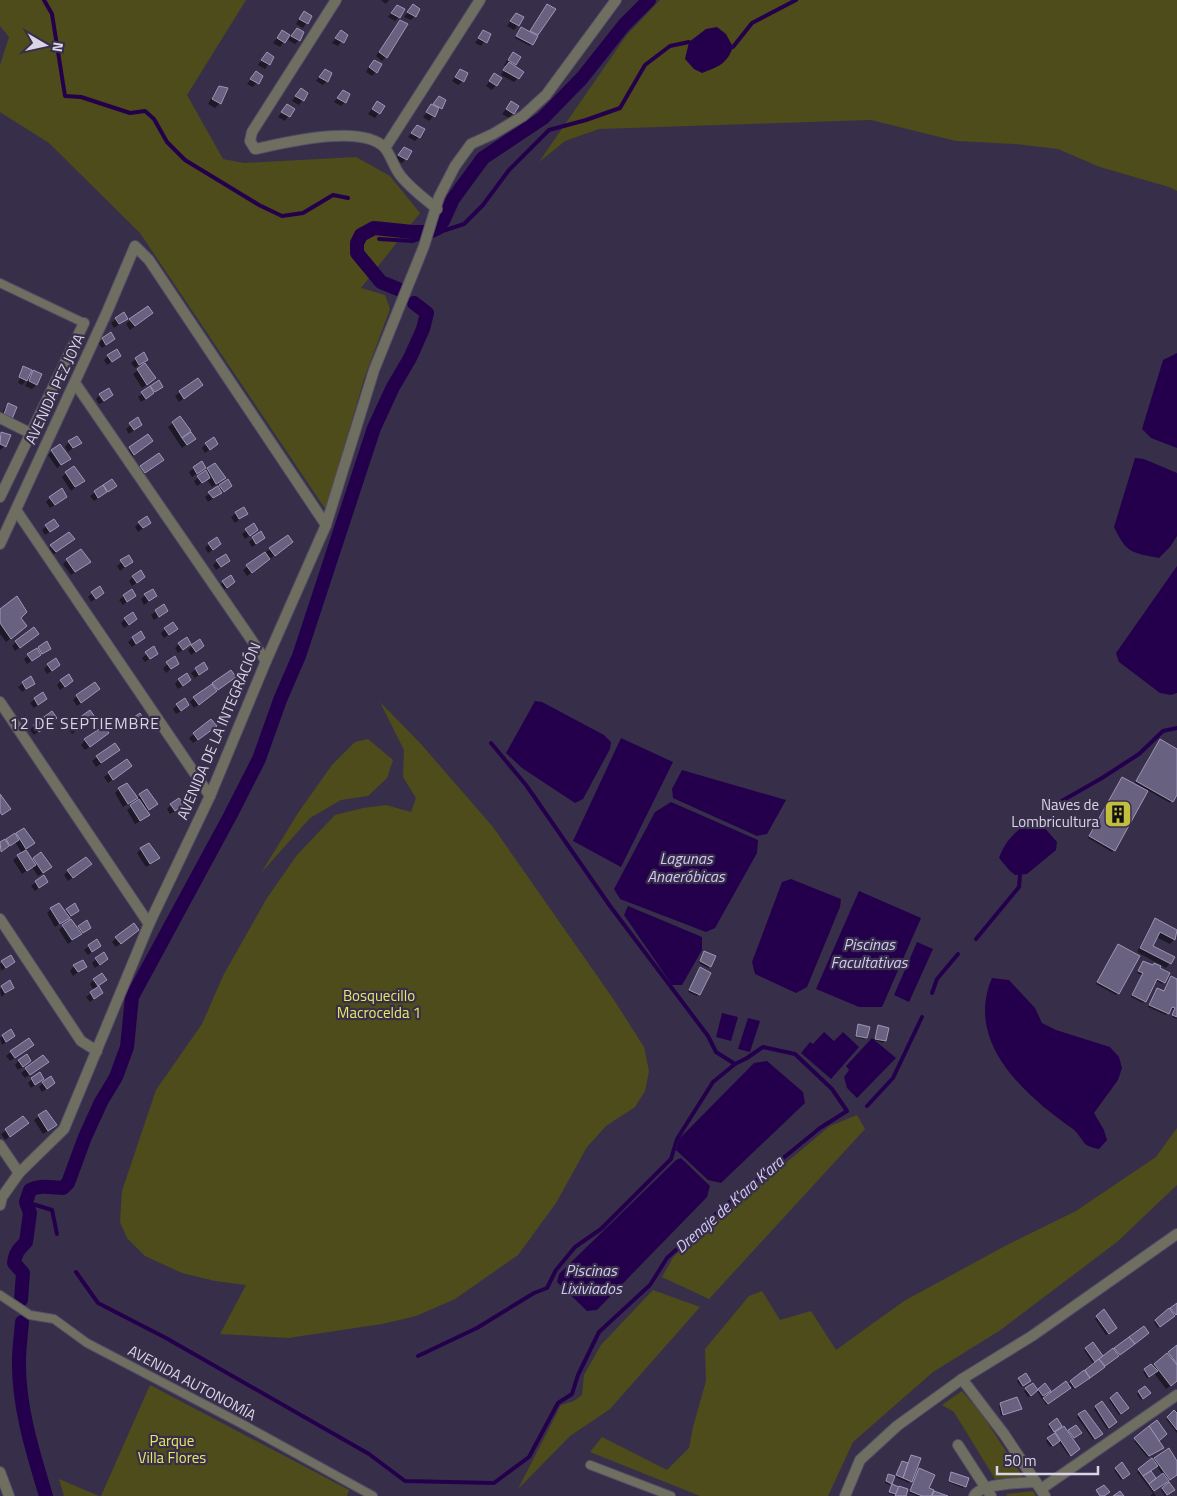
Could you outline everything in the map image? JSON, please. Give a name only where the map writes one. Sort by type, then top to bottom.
[{"type":"street","points":[[336,0],[266,108],[252,132],[250,141],[254,149],[299,139],[360,136],[384,148],[393,165],[410,186],[437,208]]},
{"type":"street","points":[[384,148],[480,0]]},
{"type":"street","name":"AVENIDA DE LA INTEGRACIÓN","points":[[0,1205],[2,1197],[19,1173],[64,1129],[149,924],[210,796],[266,661],[326,525],[374,370],[424,246],[439,197],[455,166],[470,144],[493,134],[523,116],[546,95],[616,0]]},
{"type":"street","name":"AVENIDA PEZ JOYA","points":[[0,544],[108,312],[135,246],[149,260],[326,525]]},
{"type":"street","name":"AVENIDA PEZ JOYA","points":[[0,497],[84,323]]},
{"type":"street","points":[[75,383],[266,661]]},
{"type":"street","points":[[0,418],[32,434]]},
{"type":"street","points":[[16,510],[210,796]]},
{"type":"street","points":[[0,702],[149,924]]},
{"type":"street","points":[[0,919],[81,1041],[97,1051]]},
{"type":"street","points":[[0,1145],[19,1173]]},
{"type":"street","points":[[845,1496],[860,1460],[897,1426],[962,1379],[1032,1336],[1177,1234]]},
{"type":"street","points":[[962,1379],[985,1407],[1040,1489]]},
{"type":"street","points":[[974,1496],[976,1492],[1040,1489],[1177,1395]]},
{"type":"street","points":[[958,1445],[988,1492]]},
{"type":"street","points":[[0,1472],[9,1496]]},
{"type":"lane","points":[[0,283],[84,323]]},
{"type":"lane","name":"AVENIDA AUTONOMÍA","points":[[0,1295],[30,1315],[54,1319],[87,1343],[374,1496]]},
{"type":"lane","points":[[590,1465],[671,1496]]},
{"type":"green space","points":[[0,0],[246,0],[187,95],[223,159],[244,163],[356,157],[390,176],[420,213],[361,288],[385,295],[390,309],[364,379],[326,510],[140,233],[49,143],[0,112],[0,65],[9,37],[0,26]]},
{"type":"green space","points":[[660,0],[1177,0],[1177,191],[1100,167],[1058,149],[1015,144],[956,141],[871,120],[599,129],[565,141],[539,162],[626,36]]},
{"type":"green space","name":"Bosquecillo Macrocelda 1","points":[[380,702],[420,743],[493,827],[614,1000],[644,1047],[649,1071],[645,1091],[635,1107],[606,1126],[587,1147],[556,1203],[518,1255],[455,1299],[416,1316],[382,1324],[288,1338],[220,1334],[246,1285],[215,1281],[182,1273],[145,1256],[127,1238],[120,1222],[122,1191],[156,1090],[202,1024],[224,974],[267,898],[297,855],[335,815],[386,805],[411,812],[416,798],[403,777],[404,750]]},
{"type":"green space","points":[[368,739],[393,760],[387,778],[368,796],[341,800],[310,818],[261,873],[298,813],[332,765],[355,742]]},
{"type":"green space","points":[[857,1115],[865,1129],[709,1299],[662,1277],[674,1256],[830,1126]]},
{"type":"green space","points":[[1177,1128],[1177,1185],[1117,1242],[999,1331],[933,1372],[853,1442],[828,1496],[700,1496],[590,1452],[602,1437],[667,1470],[689,1448],[706,1381],[705,1349],[749,1296],[762,1291],[780,1320],[811,1311],[836,1350],[904,1301],[1005,1246],[1076,1211],[1156,1157]]},
{"type":"green space","points":[[653,1290],[700,1307],[610,1409],[570,1436],[518,1489],[561,1405],[574,1401],[582,1395],[584,1375],[601,1345]]},
{"type":"green space","name":"Parque Villa Flores","points":[[150,1385],[349,1490],[347,1496],[101,1496]]},
{"type":"green space","points":[[962,1391],[981,1413],[1023,1477],[995,1479],[954,1412],[942,1405]]},
{"type":"green space","points":[[59,1479],[99,1496],[64,1496]]},
{"type":"green space","points":[[1033,1491],[1036,1496],[1007,1496],[1006,1494]]},
{"type":"water","points":[[717,27],[726,34],[733,47],[725,61],[713,69],[702,73],[694,69],[685,59],[689,42],[706,29]]},
{"type":"water","points":[[1177,353],[1177,448],[1151,438],[1142,429],[1163,360]]},
{"type":"water","points":[[1135,458],[1144,459],[1177,473],[1177,536],[1170,547],[1159,558],[1136,553],[1126,547],[1114,527]]},
{"type":"water","points":[[1177,566],[1177,693],[1171,695],[1160,693],[1119,662],[1116,653]]},
{"type":"water","points":[[535,701],[542,702],[604,735],[611,742],[610,749],[583,799],[575,803],[522,768],[506,753]]},
{"type":"water","name":"Lagunas Anaeróbicas","points":[[621,738],[673,762],[621,867],[573,841]]},
{"type":"water","name":"Lagunas Anaeróbicas","points":[[682,770],[786,800],[767,834],[757,836],[673,798],[672,789]]},
{"type":"water","name":"Lagunas Anaeróbicas","points":[[671,802],[758,840],[757,853],[715,928],[706,932],[620,899],[614,889],[655,812]]},
{"type":"water","points":[[1035,817],[1057,842],[1056,850],[1027,874],[1015,875],[999,858],[1009,839]]},
{"type":"water","points":[[791,879],[841,899],[840,907],[807,987],[796,993],[755,974],[752,962],[782,882]]},
{"type":"water","name":"Piscinas Facultativas","points":[[859,891],[921,918],[882,1007],[859,1007],[816,989]]},
{"type":"water","name":"Lagunas Anaeróbicas","points":[[628,906],[702,937],[702,950],[682,985],[672,985],[624,915]]},
{"type":"water","name":"Piscinas Facultativas","points":[[917,942],[933,949],[909,1002],[894,995]]},
{"type":"water","points":[[992,978],[1009,980],[1035,1008],[1042,1023],[1056,1030],[1110,1047],[1119,1057],[1122,1068],[1118,1080],[1094,1113],[1104,1130],[1107,1140],[1099,1149],[1085,1144],[1075,1131],[1019,1084],[1004,1065],[993,1046],[986,1024],[986,1002]]},
{"type":"water","points":[[722,1013],[738,1017],[731,1041],[716,1037]]},
{"type":"water","points":[[748,1018],[760,1021],[750,1052],[738,1049]]},
{"type":"water","points":[[824,1032],[834,1041],[843,1032],[859,1047],[831,1079],[801,1053],[810,1042],[813,1044]]},
{"type":"water","points":[[872,1038],[896,1058],[857,1098],[847,1088],[844,1077],[849,1070],[846,1066]]},
{"type":"water","points":[[767,1061],[803,1092],[805,1103],[721,1183],[708,1180],[676,1150],[679,1139],[754,1063]]},
{"type":"water","name":"Piscinas Lixiviados","points":[[681,1158],[710,1186],[707,1197],[597,1310],[587,1311],[557,1282],[559,1274],[676,1160]]},
{"type":"building","points":[[413,4],[420,9],[416,17],[407,12]]},
{"type":"building","points":[[547,4],[556,9],[538,35],[530,31]]},
{"type":"building","points":[[397,5],[405,9],[400,18],[391,13]]},
{"type":"building","points":[[304,11],[312,16],[308,24],[299,19]]},
{"type":"building","points":[[516,13],[524,17],[519,26],[510,21]]},
{"type":"building","points":[[400,20],[408,24],[387,58],[379,52]]},
{"type":"building","points":[[521,27],[538,36],[533,45],[516,36]]},
{"type":"building","points":[[297,28],[304,32],[300,41],[291,36]]},
{"type":"building","points":[[282,30],[290,35],[285,43],[277,38]]},
{"type":"building","points":[[341,30],[348,35],[344,43],[335,38]]},
{"type":"building","points":[[483,30],[491,34],[487,43],[478,38]]},
{"type":"building","points":[[267,52],[274,57],[270,65],[261,60]]},
{"type":"building","points":[[513,52],[521,57],[516,65],[508,60]]},
{"type":"building","points":[[374,60],[382,64],[377,73],[369,67]]},
{"type":"building","points":[[509,62],[524,72],[519,79],[503,70]]},
{"type":"building","points":[[325,69],[332,73],[328,82],[319,77]]},
{"type":"building","points":[[460,69],[468,73],[464,82],[455,77]]},
{"type":"building","points":[[256,71],[263,76],[259,84],[250,79]]},
{"type":"building","points":[[494,73],[502,78],[497,86],[489,81]]},
{"type":"building","points":[[219,86],[228,88],[221,104],[212,99]]},
{"type":"building","points":[[301,88],[308,93],[304,101],[295,96]]},
{"type":"building","points":[[343,90],[350,94],[346,103],[337,98]]},
{"type":"building","points":[[439,96],[446,100],[442,109],[433,104]]},
{"type":"building","points":[[377,101],[385,106],[380,114],[372,109]]},
{"type":"building","points":[[511,101],[519,106],[514,114],[506,109]]},
{"type":"building","points":[[287,104],[295,109],[290,117],[281,112]]},
{"type":"building","points":[[431,104],[439,108],[435,117],[426,112]]},
{"type":"building","points":[[417,125],[425,129],[420,138],[411,133]]},
{"type":"building","points":[[404,147],[412,151],[407,160],[398,155]]},
{"type":"building","points":[[148,306],[153,313],[135,326],[129,319]]},
{"type":"building","points":[[124,312],[128,319],[119,324],[115,318]]},
{"type":"building","points":[[111,332],[115,339],[106,345],[102,338]]},
{"type":"building","points":[[117,349],[121,356],[112,362],[107,355]]},
{"type":"building","points":[[144,352],[148,360],[139,365],[135,358]]},
{"type":"building","points":[[145,363],[156,378],[147,385],[137,369]]},
{"type":"building","points":[[23,366],[32,370],[27,381],[19,377]]},
{"type":"building","points":[[33,370],[42,374],[37,385],[29,381]]},
{"type":"building","points":[[198,378],[203,385],[184,399],[179,391]]},
{"type":"building","points":[[159,380],[163,387],[155,392],[150,386]]},
{"type":"building","points":[[150,386],[154,393],[146,399],[141,392]]},
{"type":"building","points":[[109,388],[113,395],[104,401],[99,394]]},
{"type":"building","points":[[8,403],[17,407],[12,419],[4,414]]},
{"type":"building","points":[[180,416],[191,431],[182,438],[172,422]]},
{"type":"building","points":[[138,417],[142,425],[134,430],[129,423]]},
{"type":"building","points":[[1,432],[11,435],[6,447],[0,444]]},
{"type":"building","points":[[191,432],[196,439],[187,445],[182,438]]},
{"type":"building","points":[[148,434],[153,441],[134,455],[129,447]]},
{"type":"building","points":[[77,436],[82,443],[73,448],[68,441]]},
{"type":"building","points":[[214,437],[218,444],[210,450],[205,443]]},
{"type":"building","points":[[60,444],[71,459],[61,465],[51,450]]},
{"type":"building","points":[[159,453],[164,460],[145,473],[140,466]]},
{"type":"building","points":[[202,461],[206,468],[197,474],[193,467]]},
{"type":"building","points":[[215,463],[226,478],[216,484],[207,468]]},
{"type":"building","points":[[74,466],[85,481],[75,487],[65,472]]},
{"type":"building","points":[[206,470],[210,478],[202,483],[197,476]]},
{"type":"building","points":[[112,479],[117,486],[108,492],[103,485]]},
{"type":"building","points":[[228,479],[232,486],[224,492],[219,485]]},
{"type":"building","points":[[103,485],[107,492],[98,498],[94,491]]},
{"type":"building","points":[[218,486],[222,493],[213,498],[208,492]]},
{"type":"building","points":[[62,488],[67,497],[55,505],[49,497]]},
{"type":"building","points":[[244,507],[248,514],[239,519],[235,512]]},
{"type":"building","points":[[147,516],[151,523],[143,528],[138,522]]},
{"type":"building","points":[[54,519],[59,526],[50,532],[45,525]]},
{"type":"building","points":[[254,523],[258,530],[250,536],[245,529]]},
{"type":"building","points":[[261,531],[265,538],[256,544],[252,537]]},
{"type":"building","points":[[69,532],[75,539],[56,552],[50,545]]},
{"type":"building","points":[[288,535],[293,542],[275,556],[269,548]]},
{"type":"building","points":[[217,537],[221,544],[213,550],[208,543]]},
{"type":"building","points":[[81,549],[91,562],[75,572],[66,559]]},
{"type":"building","points":[[265,552],[270,559],[252,573],[246,565]]},
{"type":"building","points":[[226,554],[230,561],[221,567],[216,560]]},
{"type":"building","points":[[129,555],[133,562],[125,567],[120,560]]},
{"type":"building","points":[[141,570],[145,577],[137,583],[132,576]]},
{"type":"building","points":[[231,575],[235,582],[227,588],[222,581]]},
{"type":"building","points":[[100,586],[104,593],[96,599],[91,592]]},
{"type":"building","points":[[132,589],[136,596],[127,602],[123,595]]},
{"type":"building","points":[[153,589],[157,596],[149,601],[144,594]]},
{"type":"building","points":[[17,596],[27,612],[21,618],[27,626],[11,639],[0,623],[0,609]]},
{"type":"building","points":[[164,604],[168,611],[159,617],[155,610]]},
{"type":"building","points":[[133,612],[137,619],[129,625],[124,618]]},
{"type":"building","points":[[173,622],[178,629],[169,635],[164,628]]},
{"type":"building","points":[[34,627],[39,634],[20,648],[15,641]]},
{"type":"building","points":[[141,631],[145,638],[136,644],[132,637]]},
{"type":"building","points":[[187,637],[191,644],[183,650],[178,643]]},
{"type":"building","points":[[200,639],[204,646],[196,652],[191,645]]},
{"type":"building","points":[[47,641],[51,649],[42,654],[38,647]]},
{"type":"building","points":[[154,646],[158,654],[150,659],[145,652]]},
{"type":"building","points":[[37,648],[41,655],[32,661],[27,654]]},
{"type":"building","points":[[175,656],[179,664],[171,669],[166,662]]},
{"type":"building","points":[[56,658],[60,665],[52,671],[47,664]]},
{"type":"building","points":[[204,662],[208,669],[199,675],[195,668]]},
{"type":"building","points":[[231,670],[236,677],[218,690],[212,683]]},
{"type":"building","points":[[187,673],[191,680],[183,686],[178,679]]},
{"type":"building","points":[[69,674],[73,681],[65,687],[60,680]]},
{"type":"building","points":[[31,676],[35,684],[26,689],[22,682]]},
{"type":"building","points":[[95,682],[100,689],[81,703],[76,695]]},
{"type":"building","points":[[212,684],[217,691],[199,705],[193,697]]},
{"type":"building","points":[[43,692],[47,699],[38,705],[34,698]]},
{"type":"building","points":[[185,698],[189,705],[181,711],[176,704]]},
{"type":"building","points":[[90,710],[95,717],[77,731],[72,723]]},
{"type":"building","points":[[52,711],[57,718],[39,732],[33,725]]},
{"type":"building","points":[[140,713],[144,720],[136,725],[131,719]]},
{"type":"building","points":[[211,719],[217,726],[198,740],[193,733]]},
{"type":"building","points":[[104,726],[109,733],[90,747],[84,739]]},
{"type":"building","points":[[1160,739],[1177,749],[1177,795],[1173,802],[1136,781]]},
{"type":"building","points":[[115,743],[120,750],[101,763],[96,756]]},
{"type":"building","points":[[127,759],[132,766],[113,780],[108,772]]},
{"type":"building","name":"Naves de Lombricultura","points":[[1122,777],[1148,791],[1115,851],[1089,836]]},
{"type":"building","points":[[127,783],[138,798],[128,804],[118,788]]},
{"type":"building","points":[[147,789],[158,804],[149,810],[139,794]]},
{"type":"building","points":[[0,794],[11,809],[2,815],[0,812]]},
{"type":"building","points":[[179,798],[184,805],[175,811],[170,804]]},
{"type":"building","points":[[139,799],[150,815],[140,821],[130,805]]},
{"type":"building","points":[[24,828],[35,843],[26,849],[16,833]]},
{"type":"building","points":[[15,833],[19,840],[10,846],[6,839]]},
{"type":"building","points":[[5,839],[9,846],[1,852],[0,842]]},
{"type":"building","points":[[149,843],[160,858],[150,864],[140,848]]},
{"type":"building","points":[[26,850],[36,865],[27,871],[17,855]]},
{"type":"building","points":[[41,852],[52,867],[43,873],[33,858]]},
{"type":"building","points":[[86,857],[92,864],[73,878],[67,870]]},
{"type":"building","points":[[44,875],[48,882],[39,888],[35,881]]},
{"type":"building","points":[[59,903],[70,918],[60,924],[50,908]]},
{"type":"building","points":[[75,903],[79,911],[71,916],[66,909]]},
{"type":"building","points":[[1155,918],[1177,930],[1175,940],[1160,932],[1153,946],[1175,957],[1171,964],[1140,948]]},
{"type":"building","points":[[71,919],[82,934],[72,940],[62,925]]},
{"type":"building","points":[[87,920],[91,928],[83,933],[78,926]]},
{"type":"building","points":[[134,923],[139,930],[121,944],[115,937]]},
{"type":"building","points":[[97,939],[101,946],[92,952],[88,945]]},
{"type":"building","points":[[1118,944],[1140,956],[1119,994],[1097,982]]},
{"type":"building","points":[[704,951],[716,956],[711,967],[700,961]]},
{"type":"building","points":[[104,952],[108,959],[100,965],[95,958]]},
{"type":"building","points":[[11,955],[15,962],[6,968],[1,961]]},
{"type":"building","points":[[83,960],[87,967],[78,972],[73,965]]},
{"type":"building","points":[[1143,961],[1161,966],[1160,968],[1170,973],[1165,983],[1157,979],[1146,1002],[1132,995],[1143,973],[1138,971]]},
{"type":"building","points":[[700,967],[711,973],[700,995],[689,990]]},
{"type":"building","points":[[102,973],[107,980],[98,986],[93,979]]},
{"type":"building","points":[[1171,976],[1177,979],[1177,1017],[1172,1015],[1175,1008],[1172,1007],[1169,1014],[1149,1005],[1157,988],[1164,991]]},
{"type":"building","points":[[10,980],[14,988],[5,993],[1,986]]},
{"type":"building","points":[[99,986],[103,993],[94,999],[90,992]]},
{"type":"building","points":[[858,1024],[870,1027],[867,1038],[856,1036]]},
{"type":"building","points":[[878,1025],[889,1028],[886,1041],[875,1039]]},
{"type":"building","points":[[11,1029],[15,1036],[6,1042],[2,1035]]},
{"type":"building","points":[[29,1038],[34,1045],[15,1058],[10,1051]]},
{"type":"building","points":[[27,1054],[31,1061],[23,1067],[18,1060]]},
{"type":"building","points":[[43,1055],[49,1062],[30,1075],[25,1068]]},
{"type":"building","points":[[40,1072],[44,1079],[35,1085],[31,1078]]},
{"type":"building","points":[[51,1076],[55,1083],[47,1089],[42,1082]]},
{"type":"building","points":[[46,1110],[57,1125],[48,1131],[38,1115]]},
{"type":"building","points":[[23,1116],[29,1123],[10,1137],[5,1129]]},
{"type":"building","points":[[1177,1303],[1177,1314],[1176,1315],[1170,1308]]},
{"type":"building","points":[[1169,1308],[1175,1316],[1160,1327],[1155,1320]]},
{"type":"building","points":[[1104,1309],[1117,1328],[1109,1334],[1096,1316]]},
{"type":"building","points":[[1144,1326],[1149,1333],[1135,1344],[1129,1337]]},
{"type":"building","points":[[1129,1337],[1135,1344],[1120,1355],[1114,1348]]},
{"type":"building","points":[[1093,1342],[1103,1356],[1095,1362],[1085,1348]]},
{"type":"building","points":[[1177,1345],[1177,1364],[1168,1352]]},
{"type":"building","points":[[1113,1348],[1119,1356],[1105,1366],[1099,1359]]},
{"type":"building","points":[[1167,1353],[1177,1365],[1177,1381],[1171,1386],[1154,1364]]},
{"type":"building","points":[[1099,1359],[1105,1367],[1090,1378],[1085,1370]]},
{"type":"building","points":[[1151,1364],[1158,1371],[1149,1377],[1144,1369]]},
{"type":"building","points":[[1084,1370],[1090,1378],[1075,1388],[1070,1381]]},
{"type":"building","points":[[1026,1373],[1031,1381],[1023,1386],[1018,1378]]},
{"type":"building","points":[[1066,1381],[1071,1388],[1048,1404],[1043,1398]]},
{"type":"building","points":[[1033,1383],[1038,1390],[1031,1396],[1025,1388]]},
{"type":"building","points":[[1045,1383],[1051,1391],[1043,1396],[1038,1389]]},
{"type":"building","points":[[1145,1386],[1151,1393],[1143,1399],[1138,1391]]},
{"type":"building","points":[[1117,1392],[1129,1408],[1121,1414],[1110,1398]]},
{"type":"building","points":[[1017,1397],[1022,1409],[1003,1415],[1000,1403]]},
{"type":"building","points":[[1102,1401],[1117,1422],[1109,1428],[1095,1406]]},
{"type":"building","points":[[1085,1410],[1103,1434],[1095,1439],[1078,1414]]},
{"type":"building","points":[[1174,1410],[1177,1413],[1177,1430],[1167,1417]]},
{"type":"building","points":[[1057,1418],[1062,1426],[1054,1432],[1049,1424]]},
{"type":"building","points":[[1157,1420],[1167,1434],[1159,1441],[1149,1426]]},
{"type":"building","points":[[1076,1425],[1082,1433],[1074,1438],[1068,1430]]},
{"type":"building","points":[[1064,1426],[1080,1449],[1071,1456],[1055,1432]]},
{"type":"building","points":[[1149,1426],[1164,1448],[1149,1456],[1134,1438]]},
{"type":"building","points":[[1055,1433],[1060,1441],[1053,1446],[1047,1438]]},
{"type":"building","points":[[1169,1448],[1177,1461],[1177,1475],[1170,1480],[1154,1458]]},
{"type":"building","points":[[911,1455],[921,1458],[912,1482],[903,1478]]},
{"type":"building","points":[[1152,1458],[1158,1466],[1143,1476],[1138,1469]]},
{"type":"building","points":[[902,1461],[908,1463],[903,1478],[896,1475]]},
{"type":"building","points":[[1122,1462],[1130,1474],[1123,1479],[1115,1468]]},
{"type":"building","points":[[919,1468],[935,1475],[929,1488],[934,1490],[931,1496],[922,1496],[910,1491]]},
{"type":"building","points":[[1151,1471],[1156,1478],[1149,1484],[1143,1476]]},
{"type":"building","points":[[951,1472],[969,1478],[966,1487],[949,1481]]},
{"type":"building","points":[[1163,1473],[1169,1481],[1154,1491],[1149,1484]]},
{"type":"building","points":[[888,1474],[895,1476],[892,1484],[886,1481]]},
{"type":"building","points":[[1169,1482],[1175,1490],[1167,1495],[1162,1488]]},
{"type":"building","points":[[892,1484],[899,1487],[896,1494],[889,1492]]},
{"type":"building","points":[[1104,1485],[1110,1492],[1100,1496],[1096,1490]]},
{"type":"building","points":[[899,1486],[908,1489],[906,1496],[895,1496]]},
{"type":"building","points":[[934,1491],[948,1496],[932,1496]]},
{"type":"building","points":[[1120,1491],[1124,1496],[1113,1496]]},
{"type":"waterway","points":[[44,0],[52,14],[65,96],[81,97],[130,113],[145,111],[154,119],[167,142],[185,160],[259,205],[282,216],[303,213],[333,195],[348,198]]},
{"type":"waterway","points":[[398,289],[381,282],[357,253],[357,243],[361,235],[374,228],[413,232],[429,232],[438,228],[453,199],[483,158],[543,118],[582,78],[624,25],[649,0]]},
{"type":"waterway","points":[[728,47],[733,47],[752,23],[796,0]]},
{"type":"waterway","points":[[379,239],[412,241],[464,224],[483,205],[509,170],[549,130],[620,108],[645,65],[670,46],[689,42],[693,45]]},
{"type":"waterway","points":[[21,1300],[23,1273],[14,1263],[15,1256],[26,1242],[30,1213],[26,1202],[30,1190],[43,1187],[63,1188],[68,1183],[85,1137],[101,1102],[116,1077],[127,1047],[132,997],[259,759],[280,700],[299,656],[374,428],[423,329],[427,313],[414,303]]},
{"type":"waterway","name":"Drenaje de K'ara K'ara","points":[[1053,806],[1139,754],[1163,731],[1177,728]]},
{"type":"waterway","name":"Drenaje de K'ara K'ara","points":[[76,1272],[98,1303],[166,1338],[369,1454],[405,1481],[494,1483],[529,1457],[558,1403],[572,1394],[578,1375],[599,1332],[650,1285],[667,1258],[727,1204],[820,1128],[847,1111],[832,1089],[795,1054],[763,1047],[735,1064],[716,1052],[708,1036],[610,906],[526,785],[491,743]]},
{"type":"waterway","name":"Drenaje de K'ara K'ara","points":[[976,939],[1019,887],[1020,875]]},
{"type":"waterway","name":"Drenaje de K'ara K'ara","points":[[932,993],[937,979],[958,954]]},
{"type":"waterway","name":"Drenaje de K'ara K'ara","points":[[867,1106],[893,1078],[922,1017]]},
{"type":"waterway","points":[[418,1356],[477,1328],[534,1293],[547,1288],[556,1270],[575,1247],[601,1229],[671,1159],[677,1139],[713,1082],[735,1064]]},
{"type":"waterway","points":[[26,1202],[52,1210],[57,1234]]},
{"type":"waterway","points":[[22,1322],[19,1360],[21,1395],[27,1429],[46,1496]]},
{"type":"place","name":"Naves de Lombricultura","points":[[1118,814]]},
{"type":"district","name":"12 DE SEPTIEMBRE","points":[[85,723]]}]
